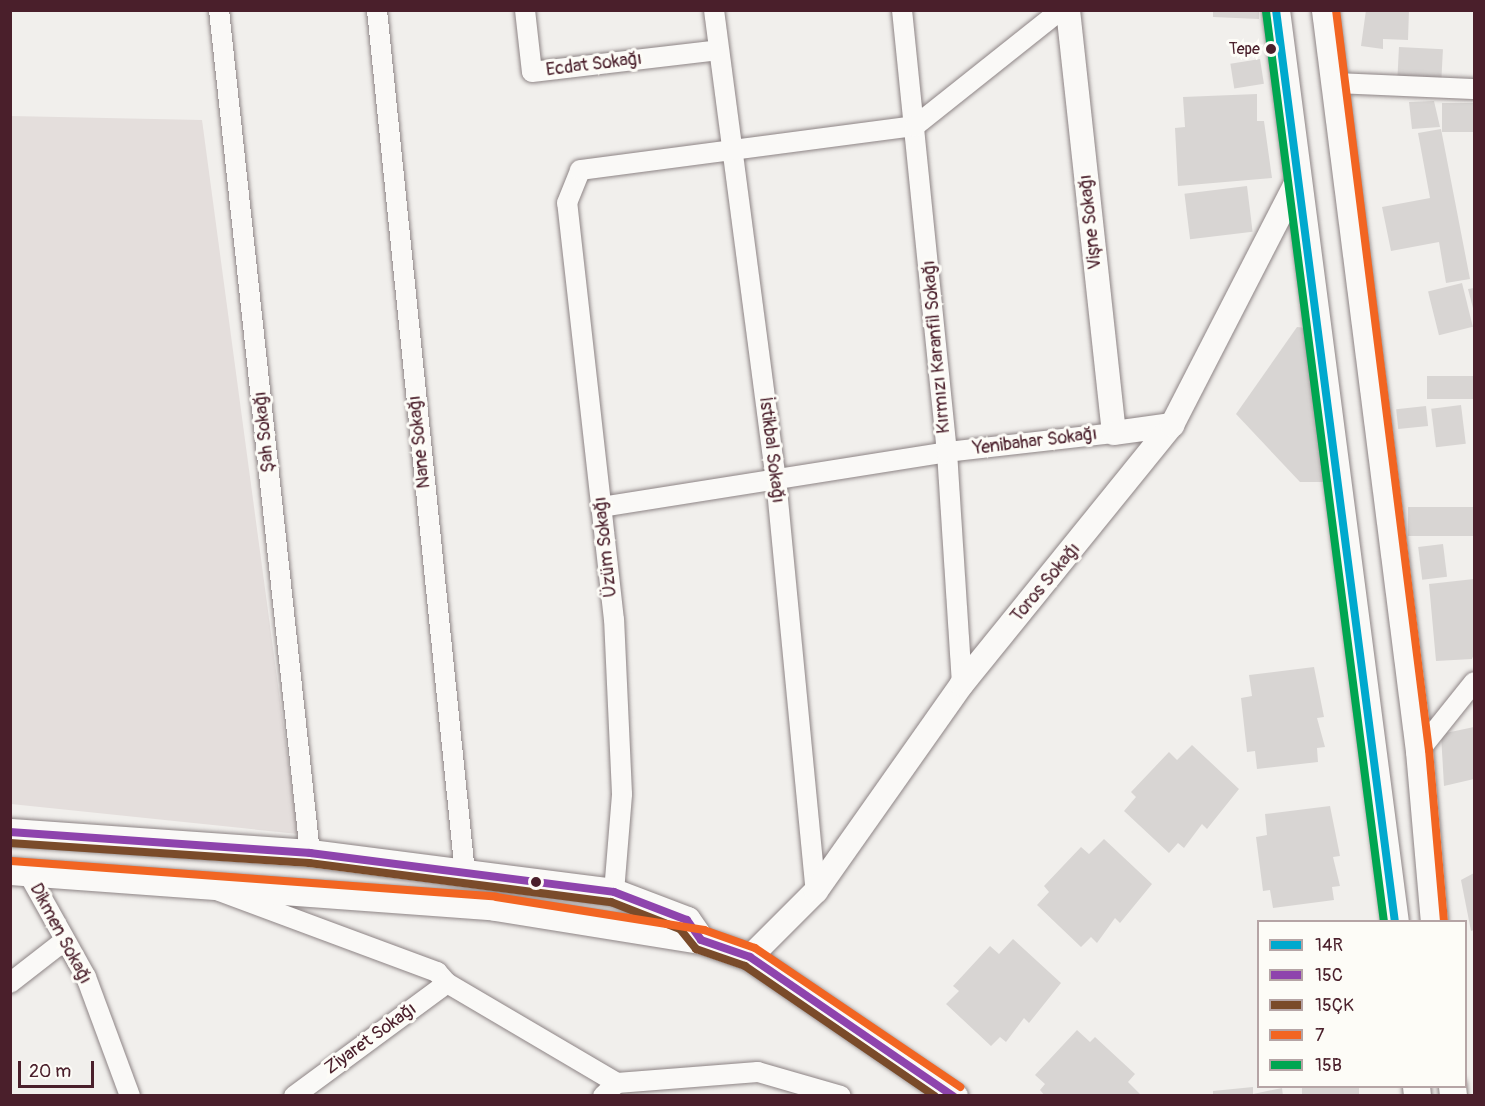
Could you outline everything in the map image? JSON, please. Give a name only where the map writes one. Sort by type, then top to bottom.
[{"type":"main road","points":[[1276,10],[1395,920]]},
{"type":"main road","points":[[1325,10],[1419,751],[1434,920]]},
{"type":"main road","points":[[10,832],[310,853],[614,892],[687,920],[701,940]]},
{"type":"main road","points":[[19,872],[201,882],[505,908],[701,940],[750,957],[953,1095]]},
{"type":"street","name":"Şah Sokağı","points":[[219,10],[310,853]]},
{"type":"street","name":"Nane Sokağı","points":[[378,10],[465,873]]},
{"type":"street","name":"Ecdat Sokağı","points":[[525,10],[532,72],[719,50]]},
{"type":"street","name":"İstikbal Sokağı","points":[[714,10],[776,479],[816,891]]},
{"type":"street","name":"Kırmızı Karanfil Sokağı","points":[[902,10],[947,452],[962,684]]},
{"type":"street","points":[[731,152],[915,126],[1060,10]]},
{"type":"street","name":"Vişne Sokağı","points":[[1068,10],[1114,433]]},
{"type":"street","points":[[1334,83],[1474,89]]},
{"type":"street","name":"Üzüm Sokağı","points":[[614,892],[622,794],[614,620],[567,203],[580,170],[731,152]]},
{"type":"street","name":"Toros Sokağı","points":[[750,957],[816,891],[962,684],[1172,425],[1298,180]]},
{"type":"street","points":[[1114,433],[1172,425]]},
{"type":"street","name":"Yenibahar Sokağı","points":[[601,507],[947,452],[1114,433]]},
{"type":"street","points":[[1419,751],[1474,682]]},
{"type":"street","name":"Dikmen Sokağı","points":[[19,872],[86,978],[130,1095]]},
{"type":"street","points":[[201,882],[261,910],[437,972],[447,983],[610,1089],[758,1072],[841,1095]]},
{"type":"street","points":[[10,983],[64,941]]},
{"type":"street","name":"Ziyaret Sokağı","points":[[294,1095],[447,983]]},
{"type":"shaded area","points":[[11,116],[202,120],[298,834],[11,804]]},
{"type":"building","points":[[1213,10],[1259,10],[1259,19],[1213,17]]},
{"type":"building","points":[[1366,10],[1409,10],[1408,40],[1383,39],[1383,49],[1361,46]]},
{"type":"building","points":[[1399,47],[1443,49],[1441,85],[1397,83]]},
{"type":"building","points":[[1260,59],[1264,84],[1234,88],[1230,64]]},
{"type":"building","points":[[1257,94],[1257,121],[1264,121],[1272,178],[1178,186],[1175,128],[1185,127],[1183,97]]},
{"type":"building","points":[[1434,101],[1440,127],[1412,129],[1409,102]]},
{"type":"building","points":[[1442,103],[1474,103],[1474,132],[1442,132]]},
{"type":"building","points":[[1441,129],[1470,279],[1446,283],[1439,242],[1391,251],[1382,207],[1430,198],[1418,133]]},
{"type":"building","points":[[1247,186],[1253,232],[1190,239],[1184,194]]},
{"type":"building","points":[[1462,283],[1473,327],[1439,335],[1428,291]]},
{"type":"building","points":[[1474,288],[1474,312],[1468,289]]},
{"type":"building","points":[[1297,327],[1308,328],[1326,482],[1300,482],[1236,414]]},
{"type":"building","points":[[1427,376],[1474,376],[1474,399],[1427,399]]},
{"type":"building","points":[[1461,405],[1466,444],[1436,447],[1431,409]]},
{"type":"building","points":[[1426,406],[1428,426],[1398,429],[1396,409]]},
{"type":"building","points":[[1408,507],[1474,507],[1474,536],[1408,536]]},
{"type":"building","points":[[1443,544],[1447,577],[1422,580],[1418,547]]},
{"type":"building","points":[[1474,579],[1474,654],[1472,659],[1436,661],[1429,584]]},
{"type":"building","points":[[1314,667],[1324,717],[1317,718],[1325,747],[1317,748],[1318,762],[1257,769],[1255,751],[1247,752],[1241,698],[1252,696],[1249,675]]},
{"type":"building","points":[[1474,727],[1474,779],[1444,786],[1441,734]]},
{"type":"building","points":[[1192,745],[1239,789],[1207,829],[1202,824],[1184,848],[1178,843],[1169,853],[1124,811],[1136,797],[1131,792],[1169,752],[1177,760]]},
{"type":"building","points":[[1330,806],[1340,856],[1333,857],[1340,886],[1332,887],[1334,900],[1273,908],[1270,890],[1263,891],[1256,837],[1267,835],[1265,814]]},
{"type":"building","points":[[1104,839],[1152,884],[1120,923],[1115,918],[1097,943],[1091,937],[1081,947],[1037,905],[1049,892],[1044,886],[1081,847],[1089,854]]},
{"type":"building","points":[[1474,873],[1474,930],[1471,931],[1461,880]]},
{"type":"building","points":[[1013,939],[1061,983],[1029,1023],[1024,1018],[1006,1042],[1000,1037],[991,1046],[946,1004],[959,991],[953,986],[990,946],[999,954]]},
{"type":"building","points":[[1077,1030],[1090,1042],[1095,1037],[1135,1074],[1128,1082],[1142,1096],[1045,1096],[1040,1090],[1045,1084],[1035,1075]]},
{"type":"building","points":[[1253,1087],[1253,1094],[1282,1088],[1283,1096],[1213,1096],[1213,1091]]},
{"type":"building","points":[[1302,1088],[1359,1088],[1359,1096],[1302,1096]]},
{"type":"transit line","name":"14R","points":[[1276,10],[1395,920]]},
{"type":"transit line","name":"7","points":[[1336,10],[1429,750],[1444,920]]},
{"type":"transit line","name":"15B","points":[[1266,11],[1384,920]]},
{"type":"transit line","name":"15C","points":[[10,832],[310,853],[614,892],[687,920],[701,940],[750,957],[953,1096]]},
{"type":"transit line","name":"15ÇK","points":[[10,843],[309,863],[611,902],[680,929],[696,949],[745,966],[935,1096]]},
{"type":"transit line","name":"7","points":[[11,861],[496,897],[704,930],[755,948],[960,1087]]},
{"type":"place","name":"Tepe","points":[[1271,49]]}]
